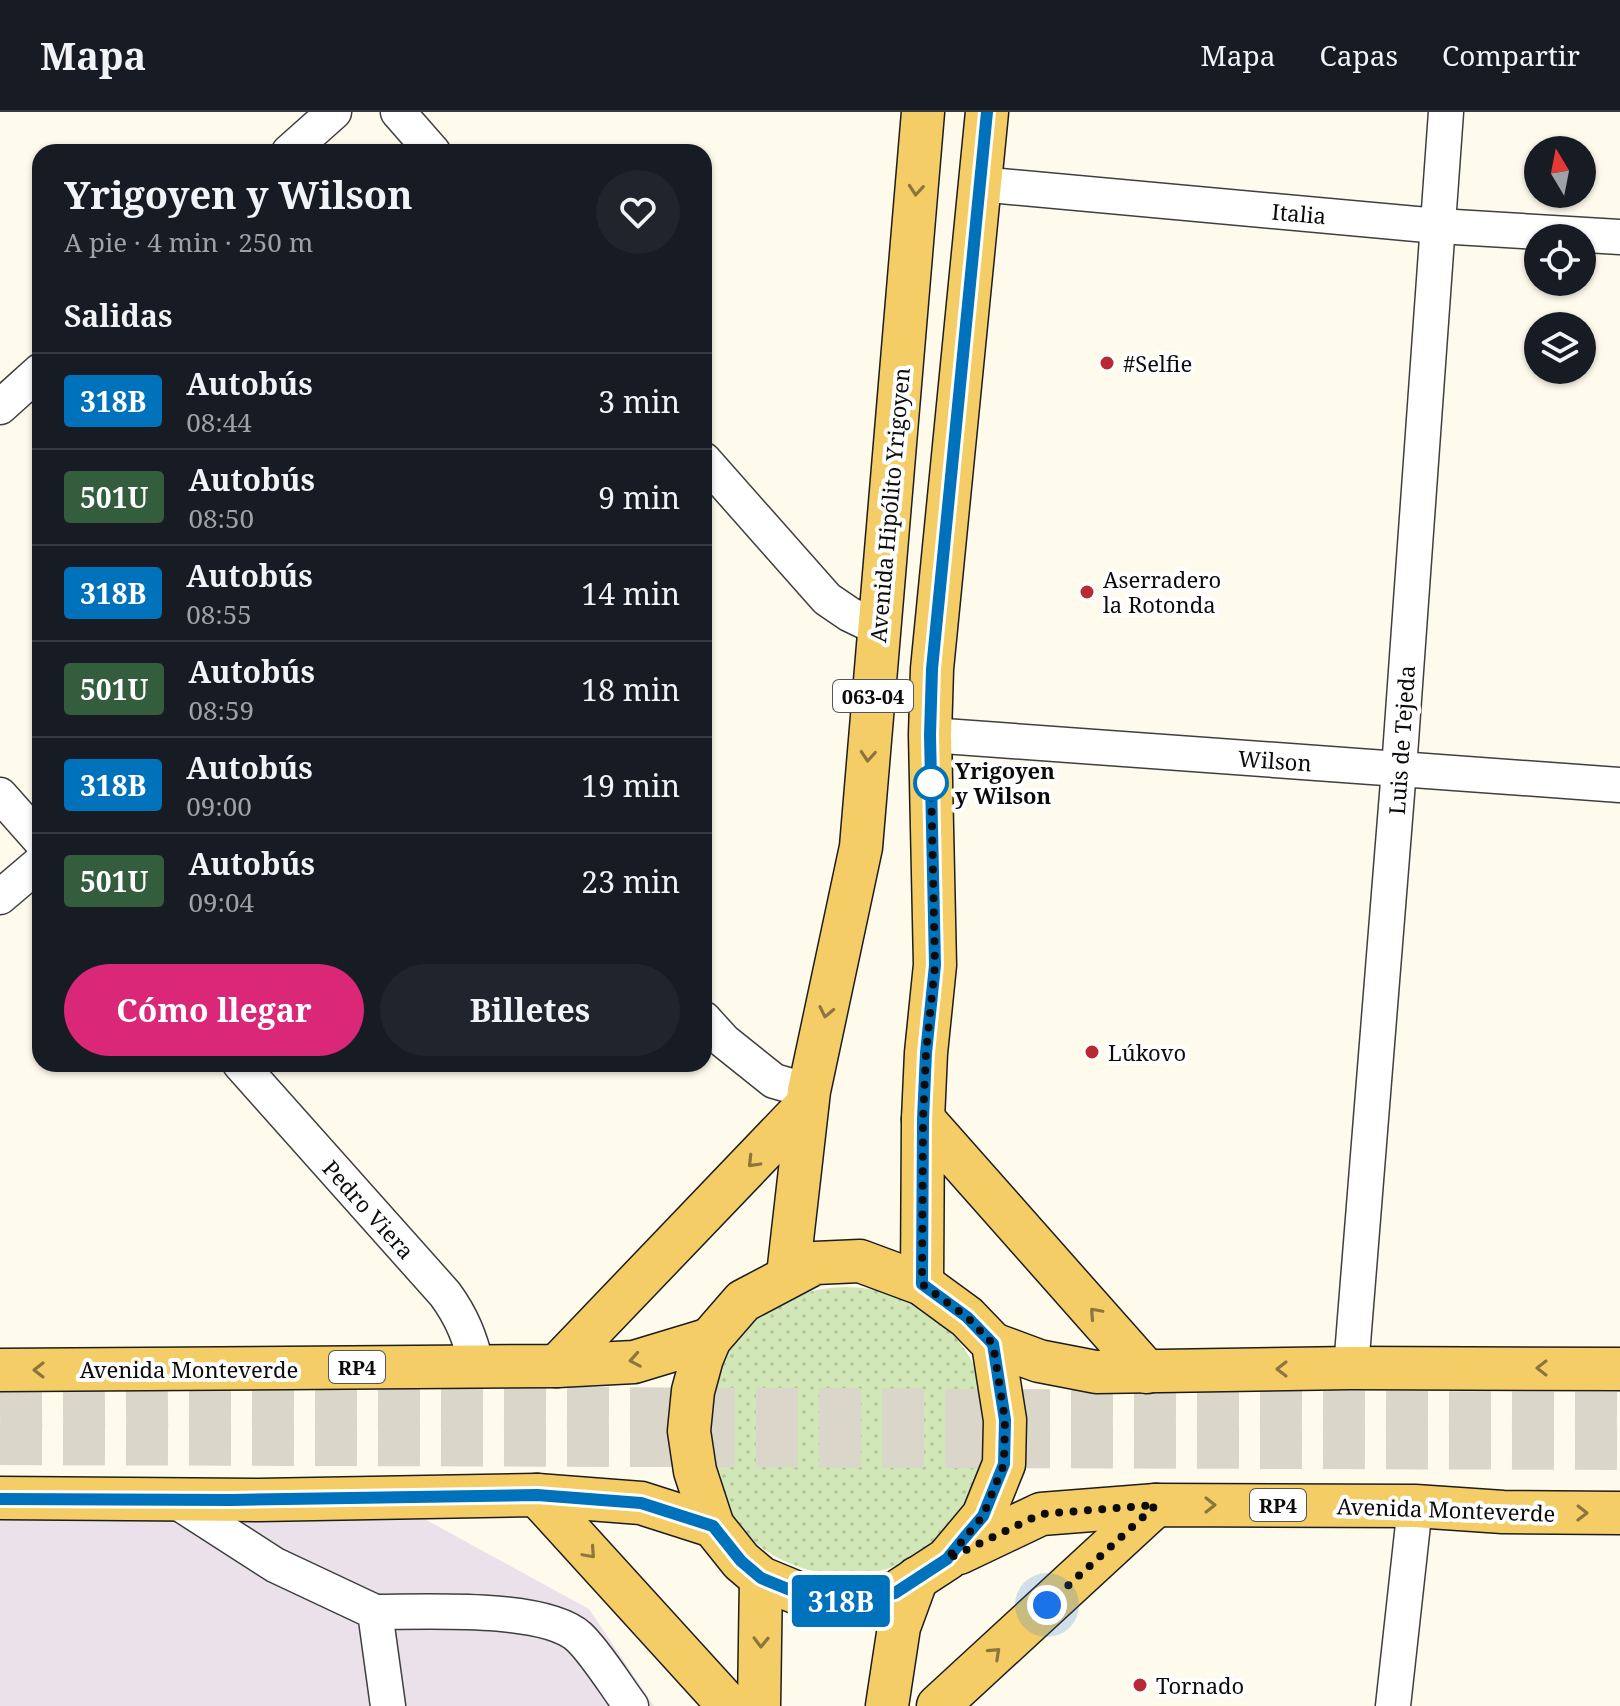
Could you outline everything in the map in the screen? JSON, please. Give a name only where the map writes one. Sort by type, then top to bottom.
[{"type":"main road","name":"Avenida Hipólito Yrigoyen","points":[[788,1275],[808,1098],[861,847],[923,112]]},
{"type":"main road","name":"063-04","points":[[922,1284],[923,1119],[935,965],[930,735],[932,669],[987,112]]},
{"type":"main road","points":[[557,1366],[808,1098]]},
{"type":"main road","points":[[923,1119],[1147,1372]]},
{"type":"main road","name":"RP4","points":[[993,1344],[1005,1420],[1004,1464],[983,1516],[932,1569],[895,1593],[845,1602],[800,1594],[761,1578],[741,1561],[713,1526],[695,1471],[689,1431],[693,1391],[710,1339],[743,1301],[815,1263],[860,1261],[922,1284],[967,1317],[993,1344],[1039,1361],[1096,1372],[1351,1368],[1620,1369]]},
{"type":"main road","name":"Avenida Monteverde","points":[[0,1370],[557,1366],[634,1362],[710,1339]]},
{"type":"main road","points":[[537,1495],[729,1706]]},
{"type":"main road","points":[[0,1498],[174,1500],[537,1495],[641,1503],[713,1526]]},
{"type":"main road","points":[[938,1706],[1156,1505]]},
{"type":"main road","name":"Avenida Monteverde","points":[[932,1569],[1041,1514],[1156,1505],[1415,1506],[1503,1512],[1620,1513]]},
{"type":"main road","points":[[887,1706],[899,1627],[932,1569]]},
{"type":"main road","points":[[759,1706],[761,1578]]},
{"type":"street","points":[[298,144],[334,112]]},
{"type":"street","points":[[398,112],[426,144]]},
{"type":"street","name":"Luis de Tejeda","points":[[1351,1368],[1399,769],[1446,112]]},
{"type":"street","name":"Italia","points":[[979,184],[1438,226],[1620,237]]},
{"type":"street","points":[[0,407],[32,378]]},
{"type":"street","points":[[712,469],[827,599],[878,628]]},
{"type":"street","name":"Wilson","points":[[930,735],[1620,785]]},
{"type":"street","points":[[0,795],[32,831]]},
{"type":"street","points":[[0,897],[32,870]]},
{"type":"street","points":[[712,1028],[774,1081],[808,1098]]},
{"type":"street","name":"Pedro Viera","points":[[247,1072],[445,1294],[460,1314],[470,1336],[477,1366]]},
{"type":"street","points":[[174,1500],[275,1565],[375,1612],[498,1615],[551,1621],[578,1636],[631,1706]]},
{"type":"street","points":[[1393,1706],[1415,1506]]},
{"type":"street","points":[[375,1612],[388,1706]]},
{"type":"shaded area","points":[[0,1512],[419,1516],[589,1609],[654,1706],[0,1706]]},
{"type":"green space","points":[[846,1287],[874,1290],[901,1298],[948,1329],[979,1376],[987,1403],[990,1431],[987,1459],[979,1486],[948,1533],[901,1564],[874,1572],[846,1575],[818,1572],[791,1564],[744,1533],[713,1486],[705,1459],[702,1431],[705,1403],[713,1376],[744,1329],[791,1298],[818,1290]]},
{"type":"tunnel","points":[[0,1408],[183,1406],[1620,1413]]},
{"type":"tunnel","points":[[0,1444],[1620,1449]]},
{"type":"bus line","name":"318B","points":[[0,1499],[231,1500],[537,1495],[641,1503],[713,1526],[741,1561],[761,1578],[800,1594],[845,1602],[895,1593],[947,1559],[983,1516],[1004,1464],[1005,1420],[993,1344],[967,1317],[922,1284],[923,1119],[935,965],[930,735],[932,669],[987,112]]},
{"type":"place","name":"#Selfie","points":[[1107,363]]},
{"type":"place","name":"Aserradero la Rotonda","points":[[1087,592]]},
{"type":"place","name":"Yrigoyen y Wilson","points":[[931,783]]},
{"type":"place","name":"Lúkovo","points":[[1092,1052]]},
{"type":"place","name":"Tornado","points":[[1140,1685]]},
{"type":"route","points":[[931,783],[935,965],[923,1119],[922,1284],[967,1317],[993,1344],[1005,1420],[1004,1464],[983,1516],[947,1559],[1041,1514],[1156,1505],[1047,1605]]}]
